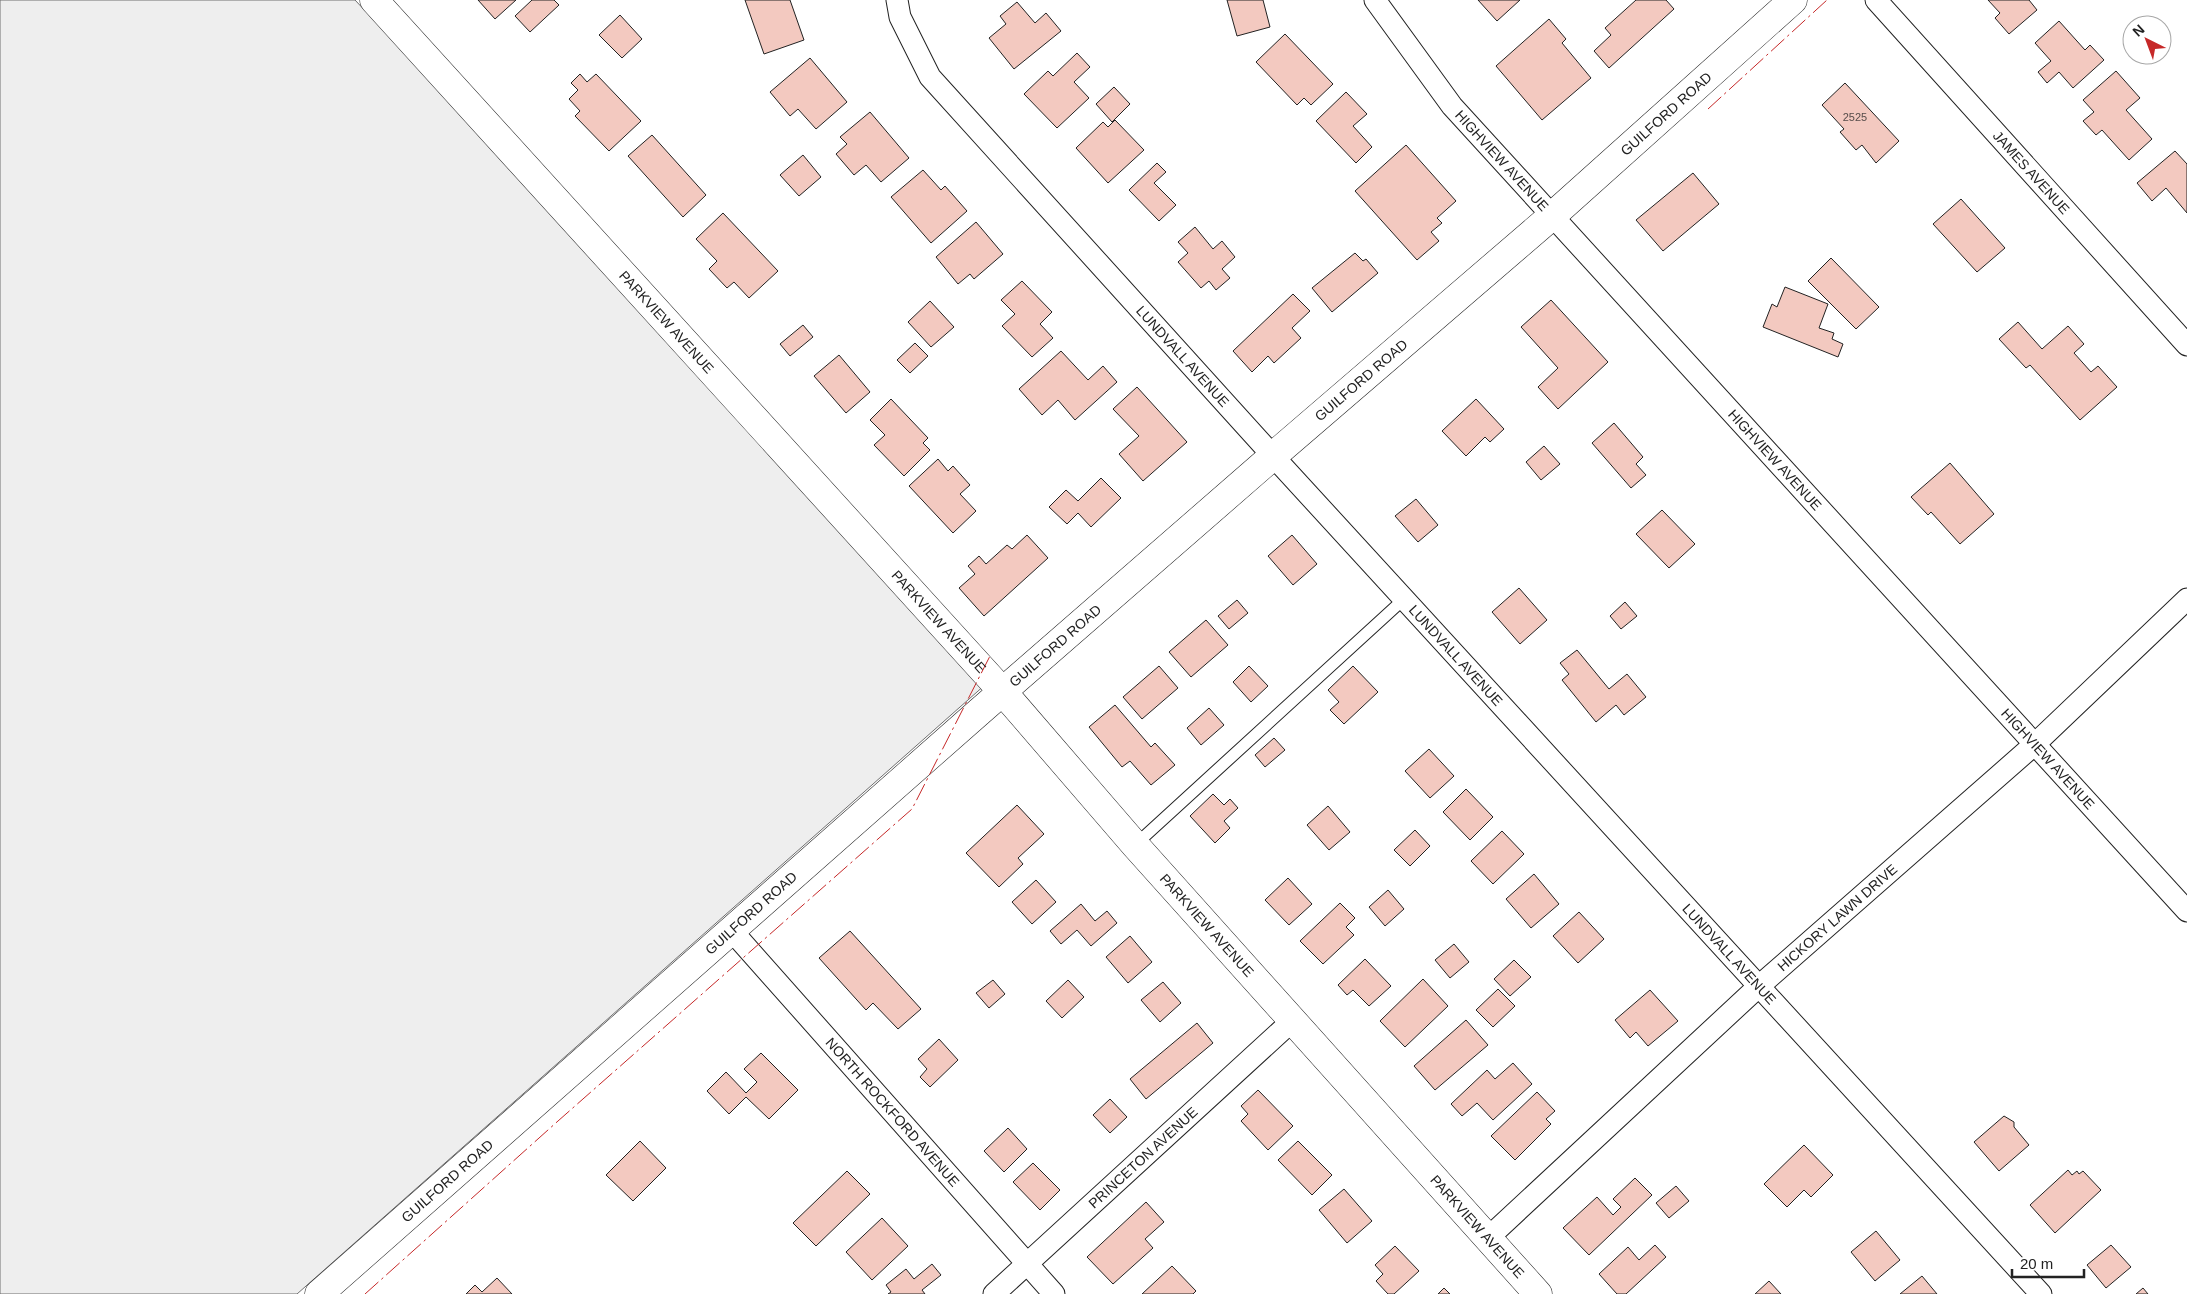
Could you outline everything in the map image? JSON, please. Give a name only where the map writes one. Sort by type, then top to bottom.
[{"type":"street","name":"PARKVIEW AVENUE","points":[[374,0],[1003,692],[1135,845],[1538,1294]]},
{"type":"street","name":"LUNDVALL AVENUE","points":[[897,0],[900,17],[930,76],[1273,456],[2041,1294]]},
{"type":"street","name":"HIGHVIEW AVENUE","points":[[1375,0],[1452,106],[2187,911]]},
{"type":"street","name":"GUILFORD ROAD","points":[[319,1294],[1003,692],[1552,216],[1793,0]]},
{"type":"street","name":"JAMES AVENUE","points":[[1876,0],[2187,345]]},
{"type":"street","name":"HICKORY LAWN DRIVE","points":[[1488,1238],[1758,987],[2035,744],[2187,600]]},
{"type":"street","name":"NORTH ROCKFORD AVENUE","points":[[732,931],[1054,1294]]},
{"type":"street","name":"PRINCETON AVENUE","points":[[994,1294],[1292,1021]]},
{"type":"lane","points":[[1135,845],[1404,599]]},
{"type":"shaded area","points":[[0,0],[355,0],[981,668],[986,684],[297,1294],[0,1294]]},
{"type":"building","points":[[478,0],[516,0],[495,19]]},
{"type":"building","points":[[532,0],[554,0],[559,5],[530,32],[515,16]]},
{"type":"building","points":[[745,0],[790,0],[804,40],[764,54]]},
{"type":"building","points":[[1227,0],[1263,0],[1270,27],[1237,36]]},
{"type":"building","points":[[1478,0],[1520,0],[1497,21]]},
{"type":"building","points":[[1636,0],[1666,0],[1674,9],[1609,68],[1594,51],[1611,35],[1605,28]]},
{"type":"building","points":[[1988,0],[2029,0],[2037,10],[2009,34],[1995,18],[2000,13]]},
{"type":"building","points":[[1017,2],[1035,23],[1046,13],[1061,31],[1014,69],[989,38],[1006,24],[1000,16]]},
{"type":"building","points":[[620,15],[642,39],[622,58],[599,35]]},
{"type":"building","points":[[1549,19],[1566,39],[1562,43],[1591,78],[1542,120],[1496,66]]},
{"type":"building","points":[[2059,21],[2085,50],[2090,45],[2104,60],[2073,88],[2059,72],[2047,83],[2038,72],[2051,61],[2035,43]]},
{"type":"building","points":[[1285,34],[1333,84],[1311,105],[1304,98],[1297,105],[1256,62]]},
{"type":"building","points":[[1077,53],[1090,67],[1074,82],[1089,98],[1057,128],[1024,94],[1048,71],[1053,76]]},
{"type":"building","points":[[810,58],[847,102],[816,129],[798,109],[790,116],[770,92]]},
{"type":"building","points":[[2116,71],[2140,98],[2126,110],[2152,139],[2129,160],[2102,130],[2096,135],[2083,121],[2094,112],[2083,100]]},
{"type":"building","points":[[580,74],[587,82],[596,74],[641,121],[609,151],[575,116],[580,111],[569,99],[578,90],[571,83]]},
{"type":"building","points":[[1845,83],[1899,141],[1876,163],[1862,145],[1856,150],[1840,132],[1844,129],[1822,105]]},
{"type":"building","points":[[1114,87],[1130,104],[1112,122],[1096,104]]},
{"type":"building","points":[[1346,92],[1367,114],[1353,126],[1372,147],[1356,163],[1316,121]]},
{"type":"building","points":[[870,112],[909,158],[881,182],[866,165],[854,175],[836,154],[847,144],[840,137]]},
{"type":"building","points":[[1115,120],[1144,150],[1108,183],[1076,148],[1103,122],[1108,127]]},
{"type":"building","points":[[652,135],[706,195],[683,217],[628,156]]},
{"type":"building","points":[[1406,145],[1456,201],[1437,218],[1442,223],[1431,232],[1439,241],[1417,260],[1355,191]]},
{"type":"building","points":[[2175,151],[2187,164],[2187,213],[2166,188],[2152,201],[2137,183]]},
{"type":"building","points":[[803,155],[821,177],[799,196],[780,175]]},
{"type":"building","points":[[1157,163],[1166,172],[1154,183],[1176,205],[1159,221],[1129,190]]},
{"type":"building","points":[[923,170],[941,190],[945,186],[967,211],[931,243],[891,197]]},
{"type":"building","points":[[1693,173],[1719,204],[1663,251],[1636,220]]},
{"type":"building","points":[[1961,199],[2005,248],[1977,272],[1933,224]]},
{"type":"building","points":[[723,213],[778,271],[749,298],[734,282],[727,288],[709,269],[717,261],[696,239]]},
{"type":"building","points":[[976,222],[1003,254],[974,279],[970,274],[958,284],[936,257]]},
{"type":"building","points":[[1195,227],[1213,249],[1222,241],[1235,257],[1222,269],[1230,278],[1216,290],[1209,281],[1201,288],[1178,262],[1188,253],[1178,242]]},
{"type":"building","points":[[1355,253],[1363,261],[1366,259],[1378,273],[1332,312],[1312,288]]},
{"type":"building","points":[[1831,258],[1879,307],[1856,329],[1808,281]]},
{"type":"building","points":[[1022,281],[1052,312],[1040,324],[1053,338],[1032,357],[1002,326],[1015,314],[1001,300]]},
{"type":"building","points":[[1785,287],[1828,304],[1819,328],[1834,333],[1832,339],[1843,344],[1838,357],[1763,327],[1772,304],[1777,307]]},
{"type":"building","points":[[1293,294],[1310,311],[1292,328],[1301,338],[1274,363],[1268,356],[1252,372],[1233,351]]},
{"type":"building","points":[[1551,300],[1608,362],[1558,409],[1538,387],[1558,368],[1521,327]]},
{"type":"building","points":[[930,301],[954,327],[931,347],[908,322]]},
{"type":"building","points":[[2018,322],[2042,349],[2068,326],[2084,344],[2074,353],[2091,372],[2098,366],[2117,387],[2080,420],[2030,365],[2026,368],[1999,339]]},
{"type":"building","points":[[803,325],[813,337],[790,356],[780,344]]},
{"type":"building","points":[[915,343],[928,356],[910,373],[897,360]]},
{"type":"building","points":[[1061,351],[1088,380],[1103,366],[1117,382],[1075,420],[1058,400],[1042,415],[1019,389]]},
{"type":"building","points":[[839,355],[870,392],[846,413],[814,376]]},
{"type":"building","points":[[1137,387],[1187,442],[1143,481],[1119,454],[1139,436],[1113,409]]},
{"type":"building","points":[[891,399],[928,438],[923,443],[930,450],[904,476],[874,445],[885,435],[870,420]]},
{"type":"building","points":[[1476,399],[1504,429],[1490,442],[1485,437],[1466,456],[1442,431]]},
{"type":"building","points":[[1614,423],[1643,457],[1636,464],[1646,475],[1631,488],[1592,443]]},
{"type":"building","points":[[1544,446],[1560,464],[1541,480],[1526,462]]},
{"type":"building","points":[[938,459],[948,471],[953,466],[970,485],[960,494],[976,511],[953,533],[909,486]]},
{"type":"building","points":[[1950,463],[1994,514],[1960,544],[1931,512],[1928,515],[1911,497]]},
{"type":"building","points":[[1101,478],[1121,498],[1091,527],[1078,513],[1067,524],[1049,507],[1066,490],[1078,501]]},
{"type":"building","points":[[1416,499],[1438,525],[1418,542],[1395,516]]},
{"type":"building","points":[[1662,510],[1695,544],[1669,568],[1636,534]]},
{"type":"building","points":[[1027,535],[1048,558],[984,616],[959,588],[975,574],[968,566],[979,556],[986,564],[1007,545],[1012,549]]},
{"type":"building","points":[[1292,535],[1317,564],[1293,585],[1268,556]]},
{"type":"building","points":[[1519,588],[1547,620],[1520,644],[1492,612]]},
{"type":"building","points":[[1237,600],[1248,613],[1229,629],[1218,616]]},
{"type":"building","points":[[1625,602],[1637,616],[1621,629],[1610,616]]},
{"type":"building","points":[[1206,620],[1228,645],[1191,677],[1169,652]]},
{"type":"building","points":[[1577,650],[1609,689],[1627,674],[1646,697],[1624,715],[1616,705],[1596,722],[1562,680],[1569,674],[1560,663]]},
{"type":"building","points":[[1159,666],[1178,688],[1142,719],[1123,697]]},
{"type":"building","points":[[1249,666],[1268,686],[1251,702],[1233,682]]},
{"type":"building","points":[[1353,666],[1378,692],[1344,724],[1330,710],[1339,702],[1328,690]]},
{"type":"building","points":[[1115,705],[1151,747],[1155,743],[1175,765],[1151,785],[1130,761],[1122,767],[1089,727]]},
{"type":"building","points":[[1209,708],[1224,725],[1201,745],[1187,728]]},
{"type":"building","points":[[1274,738],[1285,750],[1265,767],[1255,755]]},
{"type":"building","points":[[1429,749],[1454,776],[1430,798],[1405,771]]},
{"type":"building","points":[[1466,789],[1493,817],[1470,840],[1443,812]]},
{"type":"building","points":[[1213,794],[1224,805],[1230,799],[1238,808],[1224,821],[1230,828],[1215,843],[1190,816]]},
{"type":"building","points":[[1017,805],[1044,834],[1018,858],[1023,864],[999,887],[966,853]]},
{"type":"building","points":[[1328,806],[1350,832],[1329,850],[1307,825]]},
{"type":"building","points":[[1415,830],[1430,846],[1410,866],[1394,850]]},
{"type":"building","points":[[1502,831],[1524,854],[1493,884],[1471,861]]},
{"type":"building","points":[[1534,874],[1559,904],[1531,928],[1506,899]]},
{"type":"building","points":[[1288,878],[1312,904],[1289,925],[1265,900]]},
{"type":"building","points":[[1036,880],[1056,902],[1032,924],[1012,902]]},
{"type":"building","points":[[1388,890],[1404,909],[1385,926],[1369,907]]},
{"type":"building","points":[[1340,903],[1355,918],[1346,927],[1354,935],[1323,964],[1300,941]]},
{"type":"building","points":[[1081,904],[1095,921],[1107,911],[1117,923],[1091,946],[1077,930],[1061,944],[1050,931]]},
{"type":"building","points":[[1579,912],[1604,939],[1578,963],[1553,936]]},
{"type":"building","points":[[850,931],[921,1009],[898,1029],[873,1003],[866,1010],[819,958]]},
{"type":"building","points":[[1130,936],[1152,962],[1128,983],[1106,957]]},
{"type":"building","points":[[1454,944],[1469,962],[1450,978],[1435,960]]},
{"type":"building","points":[[1365,959],[1391,986],[1369,1006],[1353,990],[1347,995],[1338,985]]},
{"type":"building","points":[[1514,960],[1531,977],[1510,996],[1494,979]]},
{"type":"building","points":[[1423,979],[1448,1006],[1405,1047],[1380,1021]]},
{"type":"building","points":[[993,980],[1005,994],[989,1008],[976,993]]},
{"type":"building","points":[[1068,980],[1084,997],[1062,1018],[1046,1001]]},
{"type":"building","points":[[1163,982],[1181,1003],[1160,1022],[1141,1000]]},
{"type":"building","points":[[1498,989],[1515,1006],[1493,1027],[1476,1010]]},
{"type":"building","points":[[1650,990],[1678,1021],[1648,1046],[1636,1032],[1630,1038],[1615,1020]]},
{"type":"building","points":[[1466,1020],[1488,1045],[1435,1090],[1414,1066]]},
{"type":"building","points":[[1197,1023],[1213,1043],[1146,1099],[1130,1079]]},
{"type":"building","points":[[939,1039],[958,1060],[930,1087],[920,1077],[927,1069],[918,1059]]},
{"type":"building","points":[[761,1053],[798,1090],[769,1119],[746,1097],[729,1114],[707,1091],[726,1072],[746,1093],[757,1082],[744,1069]]},
{"type":"building","points":[[1513,1063],[1532,1084],[1493,1120],[1477,1103],[1462,1116],[1451,1104],[1487,1070],[1495,1079]]},
{"type":"building","points":[[1258,1090],[1293,1126],[1268,1150],[1241,1121],[1248,1114],[1241,1106]]},
{"type":"building","points":[[1537,1092],[1555,1111],[1546,1119],[1551,1124],[1515,1160],[1491,1136]]},
{"type":"building","points":[[1110,1099],[1127,1117],[1110,1133],[1093,1115]]},
{"type":"building","points":[[2004,1116],[2014,1122],[2014,1127],[2029,1145],[1999,1171],[1974,1142]]},
{"type":"building","points":[[1008,1128],[1027,1149],[1004,1172],[984,1151]]},
{"type":"building","points":[[640,1141],[666,1168],[633,1201],[606,1175]]},
{"type":"building","points":[[1298,1141],[1332,1175],[1312,1195],[1278,1160]]},
{"type":"building","points":[[1804,1145],[1833,1175],[1811,1197],[1804,1190],[1787,1207],[1764,1184]]},
{"type":"building","points":[[1033,1163],[1060,1190],[1040,1210],[1013,1182]]},
{"type":"building","points":[[2068,1170],[2072,1175],[2077,1171],[2079,1174],[2083,1171],[2101,1190],[2055,1233],[2030,1205]]},
{"type":"building","points":[[847,1171],[870,1194],[816,1246],[793,1223]]},
{"type":"building","points":[[1635,1178],[1652,1195],[1589,1255],[1563,1228],[1597,1197],[1613,1215],[1621,1207],[1613,1199]]},
{"type":"building","points":[[1676,1186],[1689,1201],[1669,1218],[1656,1203]]},
{"type":"building","points":[[1344,1189],[1372,1221],[1347,1243],[1319,1210]]},
{"type":"building","points":[[1146,1202],[1164,1222],[1145,1239],[1153,1248],[1113,1284],[1087,1257]]},
{"type":"building","points":[[882,1218],[908,1246],[872,1280],[846,1252]]},
{"type":"building","points":[[1876,1231],[1900,1260],[1875,1281],[1851,1252]]},
{"type":"building","points":[[1655,1245],[1666,1257],[1626,1294],[1617,1294],[1599,1274],[1628,1247],[1639,1260]]},
{"type":"building","points":[[2111,1245],[2131,1267],[2106,1288],[2087,1265]]},
{"type":"building","points":[[1395,1246],[1419,1271],[1394,1294],[1388,1294],[1376,1281],[1383,1274],[1375,1265]]},
{"type":"building","points":[[932,1264],[941,1275],[922,1290],[925,1294],[888,1294],[891,1292],[886,1285],[906,1269],[914,1279]]},
{"type":"building","points":[[1172,1266],[1196,1291],[1193,1294],[1142,1294]]},
{"type":"building","points":[[1922,1276],[1937,1294],[1900,1294]]},
{"type":"building","points":[[497,1278],[512,1294],[466,1294],[475,1285],[482,1292]]},
{"type":"building","points":[[1769,1281],[1781,1294],[1755,1294]]},
{"type":"building","points":[[1444,1288],[1450,1294],[1438,1294]]},
{"type":"building","points":[[2143,1288],[2148,1294],[2136,1294]]},
{"type":"power","points":[[1708,109],[1827,0]]},
{"type":"power","points":[[365,1294],[912,809],[990,656]]}]
